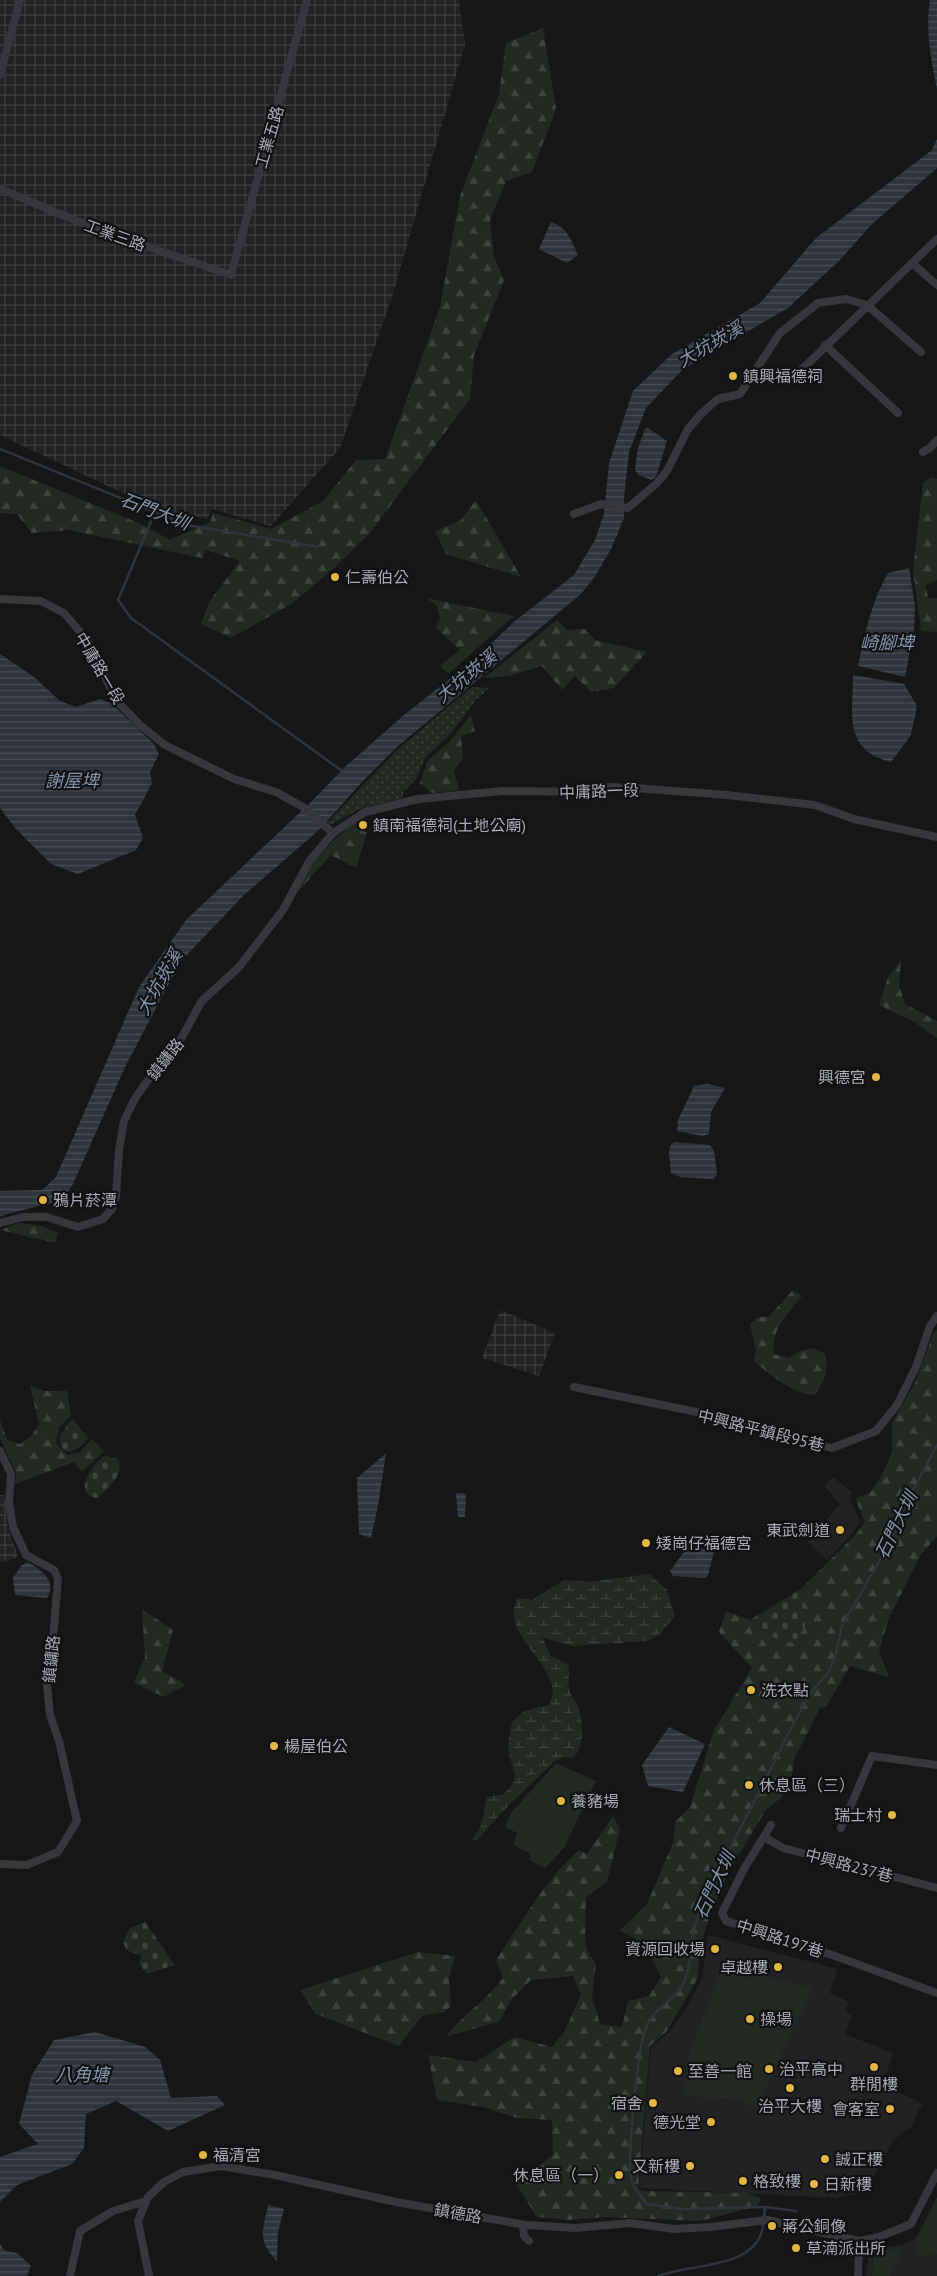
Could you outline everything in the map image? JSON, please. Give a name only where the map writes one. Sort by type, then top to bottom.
[{"type":"street","points":[[0,76],[20,0]]},
{"type":"street","name":"工業五路","points":[[231,275],[307,0]]},
{"type":"street","name":"工業三路","points":[[0,189],[96,229],[231,275]]},
{"type":"street","points":[[792,379],[937,239]]},
{"type":"street","points":[[912,263],[937,285]]},
{"type":"street","points":[[574,514],[588,507],[602,504],[628,508],[657,483],[667,471],[688,429],[718,398],[740,394],[780,333],[818,303],[846,299],[867,305],[921,352]]},
{"type":"street","points":[[826,345],[898,413]]},
{"type":"street","points":[[922,452],[930,448],[937,440]]},
{"type":"street","name":"中庸路一段","points":[[0,599],[41,601],[64,613],[88,641],[116,700],[140,726],[165,745],[234,779],[276,792],[303,807],[333,833],[364,812],[418,799],[502,791],[590,792],[610,787],[727,795],[815,805],[854,819],[937,837]]},
{"type":"street","name":"鎮鏞路","points":[[0,1223],[23,1217],[47,1217],[78,1227],[103,1219],[112,1209],[116,1196],[124,1121],[134,1100],[157,1067],[181,1039],[201,1002],[244,960],[282,910],[310,860],[333,833]]},
{"type":"street","name":"中興路平鎮段95巷","points":[[574,1387],[731,1419],[832,1448],[876,1431],[897,1405],[916,1367],[930,1326],[937,1316]]},
{"type":"street","name":"鎮鏞路","points":[[0,1451],[11,1474],[9,1503],[13,1527],[26,1555],[54,1570],[58,1579],[52,1650],[46,1676],[50,1714],[59,1741],[77,1821],[58,1852],[27,1865],[0,1864]]},
{"type":"street","points":[[841,1828],[872,1756],[937,1765]]},
{"type":"street","name":"中興路197巷","points":[[771,1825],[744,1869],[722,1913],[726,1921],[835,1956],[937,1993]]},
{"type":"street","name":"中興路237巷","points":[[764,1837],[783,1848],[937,1888]]},
{"type":"street","name":"鎮德路","points":[[149,2276],[138,2221],[146,2200],[164,2182],[183,2172],[221,2166],[275,2175],[396,2202],[523,2225],[574,2228],[630,2223],[674,2229],[710,2228],[763,2220],[859,2241]]},
{"type":"street","points":[[858,2276],[859,2241],[879,2237],[911,2224],[937,2173]]},
{"type":"street","points":[[70,2276],[80,2231],[113,2211],[146,2200]]},
{"type":"street","points":[[523,2225],[524,2236],[529,2241]]},
{"type":"shaded area","points":[[0,0],[459,0],[465,45],[392,297],[340,448],[271,526],[212,509],[208,518],[169,515],[0,435]]},
{"type":"shaded area","points":[[500,1310],[555,1333],[539,1376],[482,1358]]},
{"type":"shaded area","points":[[833,1477],[852,1492],[850,1499],[860,1521],[852,1534],[827,1560],[808,1542],[840,1504],[824,1486]]},
{"type":"shaded area","points":[[0,1495],[4,1495],[8,1527],[18,1557],[0,1563]]},
{"type":"shaded area","name":"治平高中","points":[[708,1935],[837,1969],[830,1993],[849,2002],[845,2011],[852,2015],[845,2034],[893,2053],[883,2085],[923,2104],[910,2130],[907,2129],[893,2141],[866,2191],[836,2198],[639,2188],[651,2047],[669,2032],[688,2006],[702,1978]]},
{"type":"shaded area","points":[[937,2197],[937,2276],[866,2276],[868,2257],[871,2250],[906,2244],[916,2238]]},
{"type":"green space","points":[[543,28],[556,109],[532,172],[506,181],[490,220],[494,257],[504,280],[474,355],[470,399],[370,533],[334,568],[293,603],[231,638],[201,624],[209,602],[240,561],[206,550],[202,558],[69,530],[32,533],[17,514],[0,513],[0,466],[141,524],[170,540],[210,522],[213,513],[271,529],[323,501],[356,460],[385,459],[440,307],[460,196],[499,94],[506,43]]},
{"type":"green space","points":[[931,477],[937,479],[937,580],[926,585],[928,598],[937,598],[937,632],[921,631],[913,570],[923,483]]},
{"type":"green space","points":[[476,500],[521,577],[446,554],[435,531],[461,520]]},
{"type":"green space","points":[[426,598],[514,616],[448,674],[440,666],[460,650],[435,627],[440,619],[437,606]]},
{"type":"green space","points":[[557,620],[567,630],[585,629],[595,640],[647,652],[614,688],[591,692],[575,676],[562,690],[542,666],[509,676],[484,678]]},
{"type":"green space","points":[[472,687],[489,688],[476,700],[451,733],[425,758],[416,779],[403,792],[403,798],[362,808],[330,825],[327,823],[397,750]]},
{"type":"green space","points":[[471,715],[475,731],[461,736],[463,758],[454,771],[459,790],[432,793],[420,783],[428,760],[448,743]]},
{"type":"green space","points":[[357,821],[356,828],[367,833],[356,868],[331,855],[293,897],[312,862],[338,836]]},
{"type":"green space","points":[[901,960],[899,985],[905,1004],[937,1021],[937,1038],[913,1021],[879,1005],[888,977]]},
{"type":"green space","points":[[19,1223],[41,1226],[58,1233],[55,1243],[0,1230]]},
{"type":"green space","points":[[793,1290],[802,1296],[778,1329],[775,1337],[774,1354],[788,1358],[801,1351],[814,1348],[825,1354],[827,1366],[825,1376],[814,1395],[798,1391],[774,1378],[754,1361],[756,1351],[750,1324],[757,1318],[769,1316]]},
{"type":"green space","points":[[937,1330],[937,1536],[920,1556],[889,1618],[879,1651],[889,1677],[850,1666],[826,1707],[820,1708],[794,1759],[792,1775],[782,1797],[765,1811],[729,1871],[711,1913],[700,1946],[698,1978],[667,2031],[650,2046],[638,2189],[645,2191],[746,2193],[761,2198],[758,2206],[700,2221],[604,2217],[568,2220],[537,2217],[516,2184],[553,2155],[552,2120],[517,2118],[483,2107],[437,2100],[428,2055],[476,2062],[514,2037],[552,2047],[564,2032],[581,1995],[573,1976],[531,1980],[511,2000],[499,2022],[447,2036],[503,1978],[496,1960],[544,1888],[579,1850],[587,1854],[613,1816],[620,1829],[607,1882],[586,1897],[585,1941],[587,1950],[596,1964],[592,1997],[600,2024],[622,2027],[628,2001],[649,1996],[661,1977],[646,1949],[635,1939],[619,1931],[647,1904],[674,1840],[675,1822],[690,1807],[714,1730],[752,1668],[719,1632],[726,1611],[750,1620],[782,1643],[805,1605],[801,1589],[856,1534],[865,1522],[855,1498],[870,1493],[882,1475],[892,1452],[892,1423],[915,1383],[933,1334]]},
{"type":"green space","points":[[30,1385],[43,1391],[67,1391],[71,1416],[59,1427],[56,1443],[67,1455],[80,1452],[92,1439],[104,1451],[82,1472],[74,1462],[15,1484],[16,1472],[0,1438],[0,1420],[7,1440],[20,1444],[32,1435],[39,1425]]},
{"type":"green space","points":[[72,1419],[89,1438],[75,1450],[66,1451],[60,1445],[59,1437]]},
{"type":"green space","points":[[105,1456],[118,1459],[120,1465],[117,1476],[97,1498],[89,1496],[85,1485],[87,1478],[95,1465]]},
{"type":"green space","points":[[649,1574],[667,1590],[675,1616],[659,1635],[647,1641],[571,1646],[542,1637],[550,1655],[569,1665],[569,1689],[578,1706],[581,1719],[582,1734],[580,1748],[573,1758],[564,1757],[555,1761],[506,1808],[476,1841],[472,1840],[481,1826],[487,1797],[504,1794],[513,1783],[515,1775],[508,1750],[512,1722],[524,1711],[548,1705],[553,1692],[550,1680],[543,1667],[516,1626],[514,1612],[518,1598],[532,1600],[564,1580],[588,1582]]},
{"type":"green space","points":[[801,1589],[805,1605],[805,1626],[796,1641],[782,1643],[750,1620]]},
{"type":"green space","points":[[142,1609],[173,1630],[162,1671],[186,1685],[164,1697],[134,1683],[145,1657]]},
{"type":"green space","name":"養豬場","points":[[556,1763],[596,1781],[564,1848],[545,1868],[529,1860],[531,1854],[513,1845],[517,1833],[505,1827],[511,1813]]},
{"type":"green space","points":[[145,1922],[175,1965],[147,1974],[139,1964],[142,1955],[132,1953],[126,1948],[123,1942],[130,1928]]},
{"type":"green space","points":[[418,1952],[455,1956],[449,1979],[451,2006],[445,2012],[422,2016],[399,2046],[316,2014],[300,1990]]},
{"type":"green space","name":"操場","points":[[724,1968],[813,1987],[756,2110],[739,2099],[683,2096],[690,2051]]},
{"type":"green space","points":[[937,2197],[937,2254],[916,2256],[917,2238]]},
{"type":"green space","points":[[903,2248],[890,2276],[872,2276],[875,2253]]},
{"type":"water","points":[[930,0],[937,0],[937,89],[928,33]]},
{"type":"water","name":"大坑崁溪","points":[[937,139],[937,168],[871,225],[839,261],[788,308],[683,369],[646,408],[629,452],[624,498],[624,518],[612,547],[594,578],[581,594],[398,746],[362,782],[320,829],[244,895],[181,961],[125,1067],[73,1184],[62,1200],[0,1216],[0,1191],[42,1190],[56,1177],[139,987],[186,920],[309,804],[346,766],[404,715],[476,658],[515,621],[574,575],[595,540],[604,514],[609,463],[633,391],[672,354],[760,303],[816,238],[932,150]]},
{"type":"water","points":[[551,222],[557,224],[565,231],[578,255],[567,263],[539,249]]},
{"type":"water","points":[[648,428],[667,441],[656,477],[651,480],[639,475],[635,470],[638,448],[645,429]]},
{"type":"water","name":"崎腳埤","points":[[909,568],[915,607],[914,630],[905,677],[858,666],[869,618],[882,584],[888,573]]},
{"type":"water","name":"謝屋埤","points":[[0,654],[34,677],[60,701],[76,707],[100,699],[112,704],[154,744],[159,754],[150,772],[152,783],[135,815],[143,838],[136,850],[78,874],[51,864],[16,829],[0,808]]},
{"type":"water","name":"崎腳埤","points":[[853,675],[904,684],[917,706],[911,735],[891,762],[865,749],[858,740],[852,717]]},
{"type":"water","points":[[707,1084],[725,1088],[711,1112],[709,1134],[702,1136],[677,1131],[678,1120],[694,1086]]},
{"type":"water","points":[[675,1142],[710,1145],[714,1151],[717,1175],[713,1179],[680,1177],[671,1173],[669,1152],[671,1144]]},
{"type":"water","points":[[386,1453],[371,1538],[359,1534],[357,1478]]},
{"type":"water","points":[[456,1493],[466,1494],[465,1517],[458,1517]]},
{"type":"water","points":[[690,1544],[714,1552],[708,1575],[705,1578],[673,1576],[670,1571]]},
{"type":"water","points":[[27,1562],[42,1572],[49,1581],[50,1592],[47,1598],[15,1595],[13,1578],[21,1566]]},
{"type":"water","points":[[669,1727],[705,1744],[683,1792],[648,1786],[642,1765]]},
{"type":"water","name":"八角塘","points":[[95,2032],[145,2047],[160,2060],[171,2098],[217,2096],[225,2105],[168,2131],[116,2101],[86,2114],[84,2148],[72,2164],[17,2185],[0,2202],[0,2157],[38,2144],[19,2124],[32,2075],[54,2040]]},
{"type":"water","points":[[268,2205],[284,2209],[278,2232],[277,2261],[266,2248],[263,2235]]},
{"type":"water","points":[[0,2244],[5,2251],[17,2253],[31,2266],[27,2276],[0,2276]]},
{"type":"waterway","name":"石門大圳","points":[[0,449],[187,525],[318,547]]},
{"type":"waterway","points":[[155,512],[118,600],[131,618],[342,771]]},
{"type":"waterway","name":"石門大圳","points":[[796,2211],[765,2207],[681,2209],[647,2204],[633,2185],[631,2170],[634,2104],[643,2039],[646,2027],[655,2013],[683,1985],[689,1967],[695,1925],[706,1896],[796,1719],[811,1692],[827,1675],[835,1658],[842,1626],[889,1544],[904,1507],[937,1445]]},
{"type":"waterway","points":[[658,2276],[716,2264],[744,2254],[754,2245],[761,2234],[765,2207]]},
{"type":"place","name":"鎮興福德祠","points":[[733,376]]},
{"type":"place","name":"仁壽伯公","points":[[335,577]]},
{"type":"place","name":"鎮南福德祠(土地公廟)","points":[[363,825]]},
{"type":"place","name":"興德宮","points":[[876,1077]]},
{"type":"place","name":"鴉片菸潭","points":[[43,1200]]},
{"type":"place","name":"東武劍道","points":[[840,1530]]},
{"type":"place","name":"矮崗仔福德宮","points":[[646,1543]]},
{"type":"place","name":"洗衣點","points":[[751,1690]]},
{"type":"place","name":"楊屋伯公","points":[[274,1746]]},
{"type":"place","name":"休息區（三）","points":[[749,1785]]},
{"type":"place","name":"養豬場","points":[[561,1801]]},
{"type":"place","name":"瑞士村","points":[[892,1815]]},
{"type":"place","name":"資源回收場","points":[[715,1949]]},
{"type":"place","name":"卓越樓","points":[[778,1967]]},
{"type":"place","name":"操場","points":[[750,2019]]},
{"type":"place","name":"群閒樓","points":[[874,2067]]},
{"type":"place","name":"治平高中","points":[[769,2069]]},
{"type":"place","name":"至善一館","points":[[678,2071]]},
{"type":"place","name":"治平大樓","points":[[790,2088]]},
{"type":"place","name":"宿舍","points":[[653,2103]]},
{"type":"place","name":"會客室","points":[[890,2109]]},
{"type":"place","name":"德光堂","points":[[711,2122]]},
{"type":"place","name":"福清宮","points":[[203,2155]]},
{"type":"place","name":"誠正樓","points":[[825,2159]]},
{"type":"place","name":"又新樓","points":[[690,2166]]},
{"type":"place","name":"休息區（一）","points":[[619,2175]]},
{"type":"place","name":"格致樓","points":[[743,2181]]},
{"type":"place","name":"日新樓","points":[[814,2184]]},
{"type":"place","name":"蔣公銅像","points":[[772,2226]]},
{"type":"place","name":"草湳派出所","points":[[796,2248]]}]
